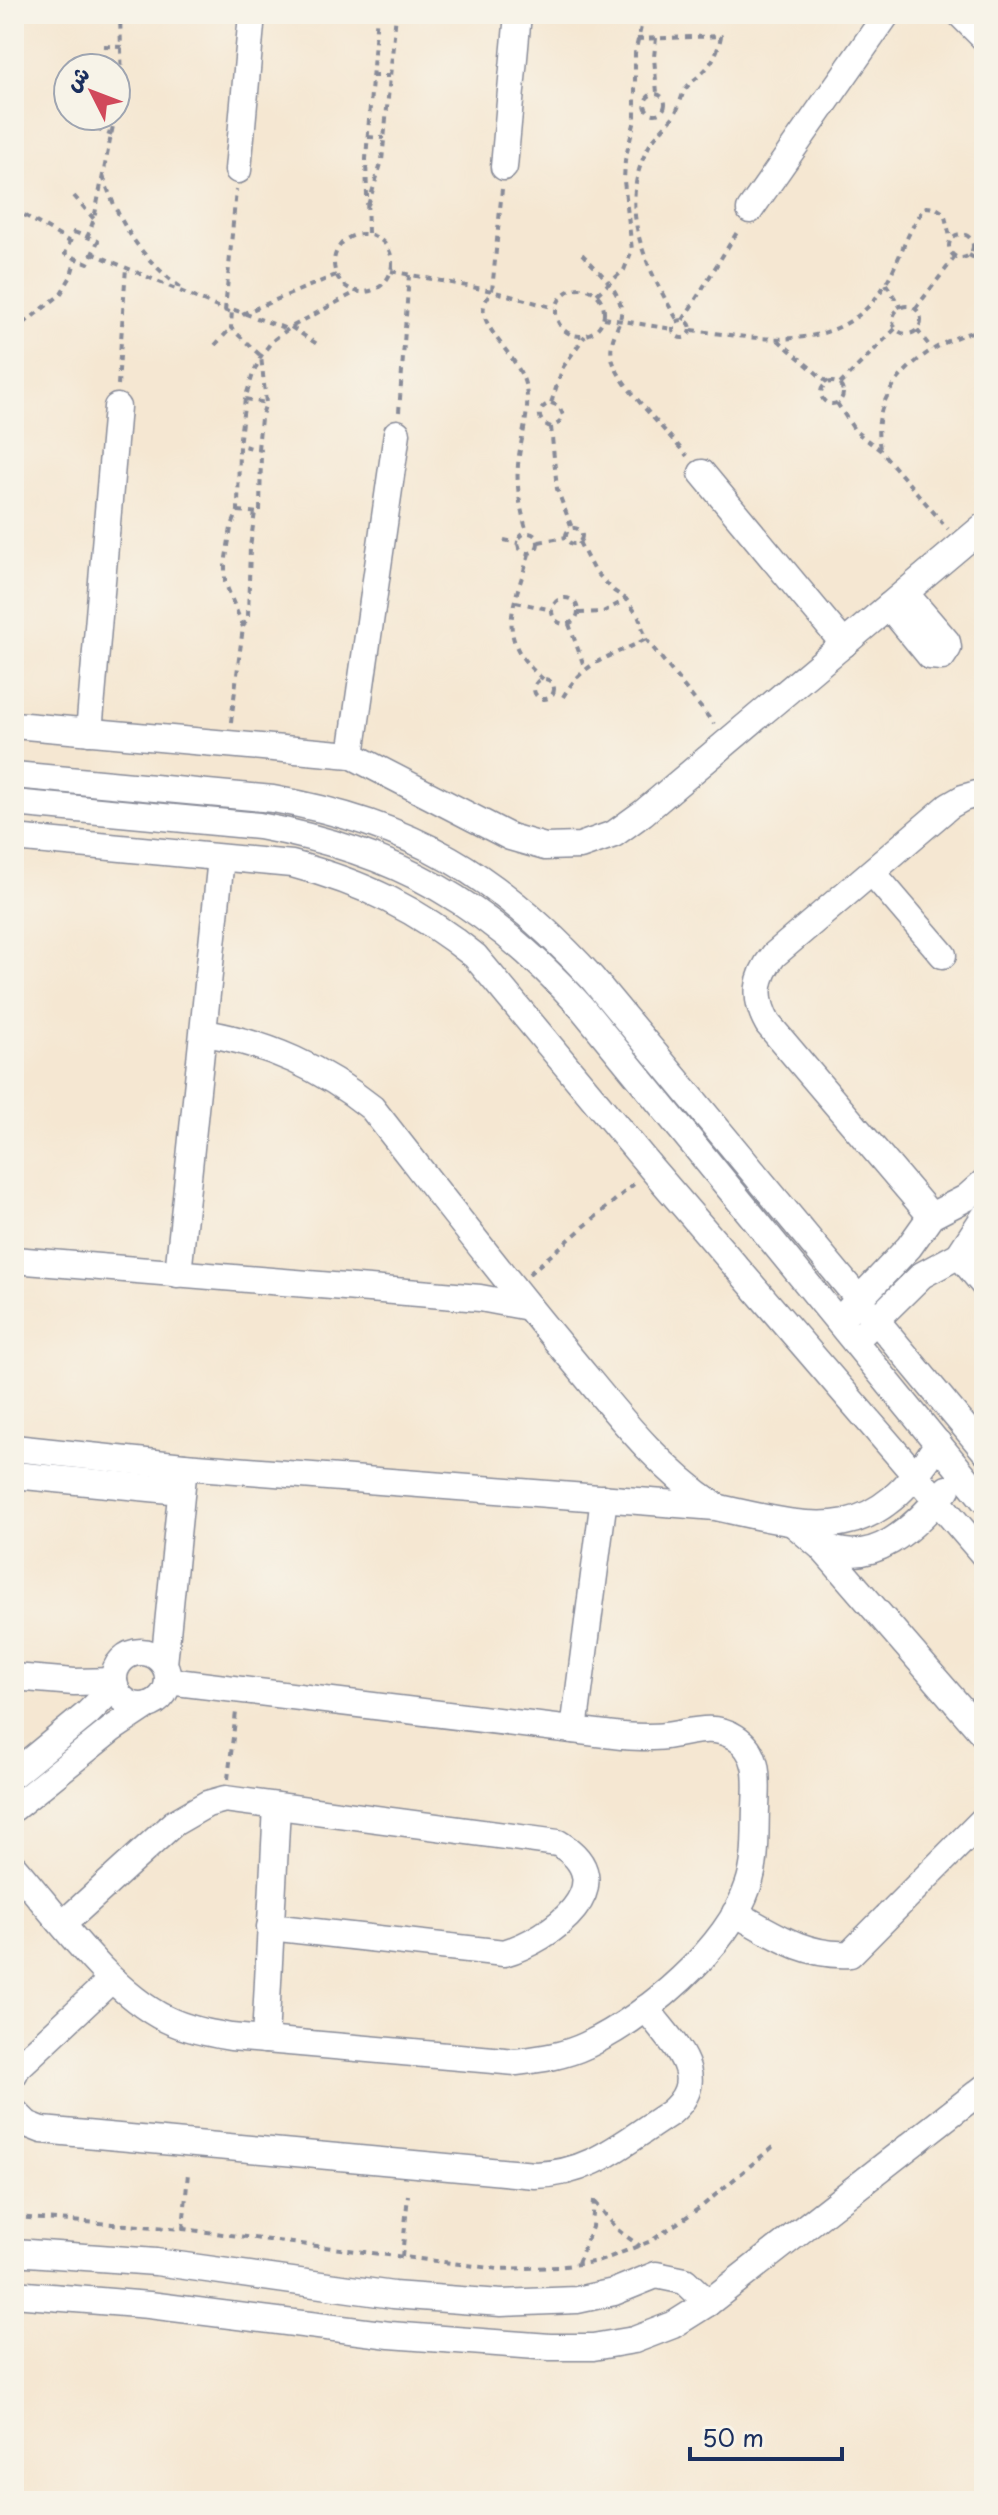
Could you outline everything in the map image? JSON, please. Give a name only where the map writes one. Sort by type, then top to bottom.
[{"type":"street","points":[[238,170],[252,14]]},
{"type":"street","points":[[504,167],[518,14]]},
{"type":"street","points":[[750,210],[887,14]]},
{"type":"street","points":[[960,14],[984,38]]},
{"type":"street","points":[[89,732],[117,407]]},
{"type":"street","points":[[351,755],[397,433]]},
{"type":"street","points":[[702,473],[844,644]]},
{"type":"street","points":[[14,725],[351,755],[510,837],[545,847],[580,846],[614,834],[643,813],[984,526]]},
{"type":"street","points":[[14,775],[273,799],[314,806],[394,830],[468,868],[535,919],[583,968],[984,1450]]},
{"type":"street","points":[[931,1216],[768,1024],[757,997],[758,982],[764,967],[774,955],[949,806],[984,792]]},
{"type":"street","points":[[14,805],[259,826],[296,833],[369,854],[427,880],[470,906],[529,953],[582,1008],[984,1500]]},
{"type":"street","points":[[14,838],[292,864],[371,889],[443,930],[475,956],[652,1169],[984,1555]]},
{"type":"street","points":[[178,1274],[221,858]]},
{"type":"street","points":[[872,872],[943,955]]},
{"type":"street","points":[[205,1033],[235,1038],[294,1058],[348,1089],[372,1108],[521,1298],[650,1452],[681,1482],[716,1507]]},
{"type":"street","points":[[846,1332],[868,1309],[931,1216],[966,1198],[984,1182]]},
{"type":"street","points":[[868,1309],[959,1255],[984,1217]]},
{"type":"street","points":[[959,1255],[984,1285]]},
{"type":"street","points":[[14,1260],[480,1298],[521,1298]]},
{"type":"street","points":[[804,1532],[855,1519],[887,1502],[916,1476],[938,1443]]},
{"type":"street","points":[[14,1448],[182,1478]]},
{"type":"street","points":[[14,1475],[182,1478],[604,1498],[716,1507],[804,1532],[842,1552],[874,1550],[910,1529],[962,1473]]},
{"type":"street","points":[[14,1808],[112,1729],[162,1696],[182,1478]]},
{"type":"street","points":[[574,1730],[604,1498]]},
{"type":"street","points":[[804,1532],[984,1735]]},
{"type":"street","points":[[14,1774],[87,1714],[114,1683],[120,1663],[134,1653],[151,1654],[166,1673],[239,1690],[642,1738],[721,1730],[738,1739],[751,1753],[758,1772],[754,1860],[748,1887],[735,1913],[711,1947],[646,2008],[587,2045],[553,2058],[516,2062],[265,2040],[198,2031],[166,2019],[137,2002],[111,1980],[14,1867]]},
{"type":"street","points":[[14,1677],[114,1683]]},
{"type":"street","points":[[114,1683],[118,1693],[129,1702],[148,1705]]},
{"type":"street","points":[[63,1924],[174,1823],[198,1808],[225,1799],[558,1843],[572,1851],[586,1877],[578,1905],[567,1917],[539,1939],[504,1953],[270,1927]]},
{"type":"street","points":[[265,2040],[277,1806]]},
{"type":"street","points":[[735,1913],[808,1952],[828,1956],[850,1954],[984,1819]]},
{"type":"street","points":[[14,2074],[111,1980]]},
{"type":"street","points":[[14,2111],[27,2124],[42,2130],[554,2175],[591,2164],[670,2113],[687,2093],[691,2080],[689,2067],[646,2008]]},
{"type":"street","points":[[14,2294],[149,2305],[390,2335],[550,2347],[593,2347],[634,2340],[673,2325],[708,2303],[984,2088]]},
{"type":"street","points":[[14,2252],[156,2262],[393,2295],[501,2303],[577,2300],[614,2292],[656,2275],[685,2281],[708,2303]]},
{"type":"street","points":[[309,2324],[317,2283]]},
{"type":"path","points":[[120,14],[122,52]]},
{"type":"path","points":[[368,233],[368,137],[377,14]]},
{"type":"path","points":[[366,212],[382,161],[396,14]]},
{"type":"path","points":[[597,294],[624,270],[632,250],[624,181],[625,160],[633,130],[635,53],[644,14]]},
{"type":"path","points":[[637,39],[721,36],[711,63],[691,81],[674,114],[648,147],[635,190],[637,235],[654,280],[680,320],[688,322],[692,330]]},
{"type":"path","points":[[656,38],[657,93]]},
{"type":"path","points":[[104,46],[122,47]]},
{"type":"path","points":[[372,76],[390,76]]},
{"type":"path","points":[[657,93],[663,96],[666,103],[659,114],[651,114],[645,102],[649,95],[657,93]]},
{"type":"path","points":[[636,101],[645,102]]},
{"type":"path","points":[[104,132],[112,135]]},
{"type":"path","points":[[87,238],[113,132]]},
{"type":"path","points":[[368,137],[384,138]]},
{"type":"path","points":[[504,167],[492,291],[485,302],[484,315],[519,367],[525,385],[528,404],[518,466],[518,488],[527,533]]},
{"type":"path","points":[[238,170],[228,312],[231,328],[261,356],[266,403],[258,449]]},
{"type":"path","points":[[103,176],[112,205],[143,255],[189,293]]},
{"type":"path","points":[[74,196],[94,219]]},
{"type":"path","points":[[692,330],[777,340],[803,338],[836,328],[864,309],[886,284],[912,226],[926,207],[944,213],[951,240]]},
{"type":"path","points":[[14,209],[70,242]]},
{"type":"path","points":[[672,329],[750,210]]},
{"type":"path","points":[[74,232],[87,238],[98,241],[88,263],[65,254],[74,232]]},
{"type":"path","points":[[243,627],[225,582],[227,546],[238,511],[239,445],[245,399],[261,356],[272,341],[289,328],[356,292],[371,291],[383,284],[391,271],[391,254],[383,240],[368,233],[352,235],[339,244],[333,259],[336,275],[344,286],[356,292]]},
{"type":"path","points":[[955,235],[968,237],[973,249],[969,255],[955,257],[949,249],[955,235]]},
{"type":"path","points":[[92,253],[228,312]]},
{"type":"path","points":[[582,254],[620,300],[621,320],[612,336],[611,345],[616,368],[702,473]]},
{"type":"path","points":[[969,255],[984,264]]},
{"type":"path","points":[[915,309],[955,257]]},
{"type":"path","points":[[14,331],[60,295],[76,259]]},
{"type":"path","points":[[117,407],[126,267]]},
{"type":"path","points":[[391,271],[492,291],[555,308]]},
{"type":"path","points":[[242,314],[336,275]]},
{"type":"path","points":[[397,433],[409,275]]},
{"type":"path","points":[[886,284],[901,308]]},
{"type":"path","points":[[551,403],[563,367],[604,318],[604,305],[597,294],[586,287],[572,288],[561,296],[555,308],[556,320],[563,330],[573,336],[586,336]]},
{"type":"path","points":[[901,308],[915,309],[921,323],[917,330],[902,333],[893,321],[895,313],[901,308]]},
{"type":"path","points":[[228,312],[232,309],[289,328],[320,346]]},
{"type":"path","points":[[604,318],[672,329],[678,338],[684,339],[692,330]]},
{"type":"path","points":[[215,345],[231,328]]},
{"type":"path","points":[[840,384],[896,328]]},
{"type":"path","points":[[880,450],[878,416],[884,401],[905,373],[932,349],[950,339],[984,329]]},
{"type":"path","points":[[917,330],[932,349]]},
{"type":"path","points":[[777,340],[828,383]]},
{"type":"path","points":[[834,381],[840,384],[844,391],[837,403],[830,404],[824,400],[821,394],[823,387],[834,381]]},
{"type":"path","points":[[245,399],[266,403]]},
{"type":"path","points":[[551,403],[559,406],[563,415],[559,423],[551,427],[539,419],[544,405],[551,403]]},
{"type":"path","points":[[837,403],[855,431],[880,450],[962,545]]},
{"type":"path","points":[[551,427],[557,489],[572,528]]},
{"type":"path","points":[[238,511],[260,513],[261,450],[239,445]]},
{"type":"path","points":[[229,744],[243,627],[248,616],[250,547],[255,512]]},
{"type":"path","points":[[566,537],[567,531],[572,528],[580,530],[579,542],[585,556],[602,581],[626,599],[639,617],[646,639],[728,742]]},
{"type":"path","points":[[518,543],[527,533],[539,542]]},
{"type":"path","points":[[539,542],[566,537]]},
{"type":"path","points":[[566,537],[574,544],[579,542]]},
{"type":"path","points":[[504,540],[518,543]]},
{"type":"path","points":[[539,542],[538,548],[529,554],[511,613],[512,637],[524,660],[543,679],[549,680],[554,690],[566,699],[585,669],[594,662],[646,639]]},
{"type":"path","points":[[518,543],[523,553],[529,554]]},
{"type":"path","points":[[563,598],[571,599],[579,613],[576,620],[569,624],[556,622],[552,610],[555,602],[563,598]]},
{"type":"path","points":[[579,613],[603,612],[626,599]]},
{"type":"path","points":[[516,602],[552,610]]},
{"type":"path","points":[[569,624],[585,669]]},
{"type":"path","points":[[543,679],[534,688],[540,698],[551,696],[554,690]]},
{"type":"path","points":[[521,1298],[652,1169]]},
{"type":"path","points":[[225,1799],[239,1690]]},
{"type":"path","points":[[14,2217],[183,2229],[498,2269],[538,2269],[610,2258],[641,2246],[701,2207],[775,2145]]},
{"type":"path","points":[[183,2229],[188,2173]]},
{"type":"path","points":[[402,2257],[408,2195]]},
{"type":"path","points":[[578,2265],[592,2227],[594,2200],[610,2222],[641,2246]]}]
